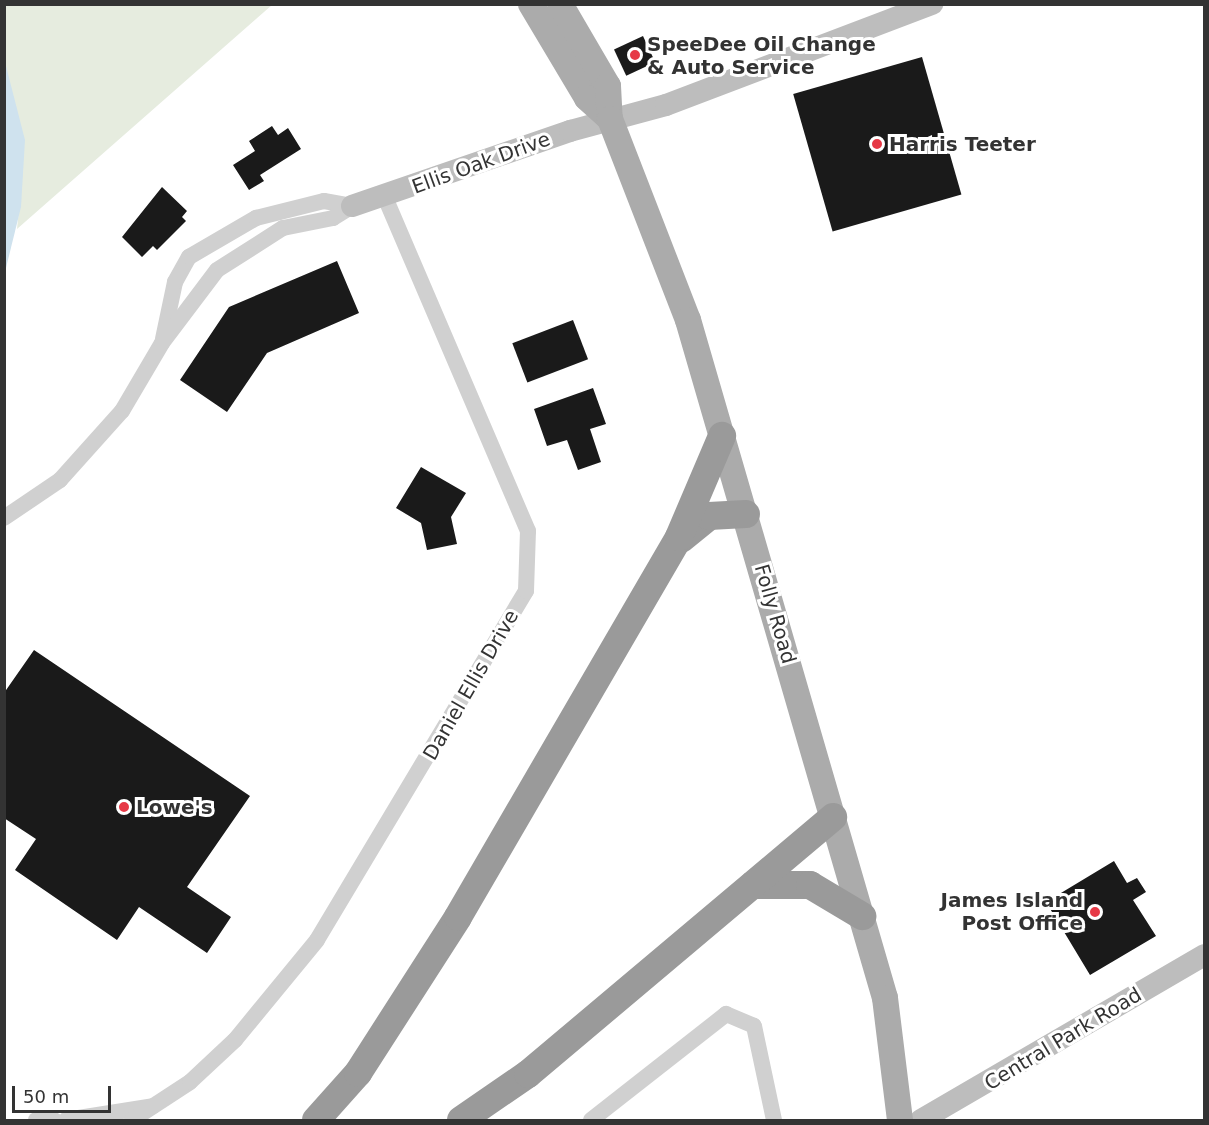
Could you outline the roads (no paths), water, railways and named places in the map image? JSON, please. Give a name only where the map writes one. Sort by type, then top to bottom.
[{"type":"highway","points":[[316,1120],[358,1072],[415,988],[675,544],[722,436]]},
{"type":"highway","points":[[675,544],[709,516],[746,514]]},
{"type":"highway","points":[[461,1120],[528,1074],[833,818]]},
{"type":"highway","points":[[753,885],[810,885],[862,916]]},
{"type":"main road","name":"Folly Road","points":[[531,4],[587,98],[610,119]]},
{"type":"main road","name":"Folly Road","points":[[560,4],[608,86],[610,119],[682,301],[746,514],[885,998],[900,1120]]},
{"type":"street","name":"Ellis Oak Drive","points":[[4,518],[60,480],[91,447],[122,411],[162,343],[217,270],[250,244],[283,228],[333,218],[352,206],[385,198],[610,119],[666,105],[932,4]]},
{"type":"street","name":"Daniel Ellis Drive","points":[[132,1120],[190,1082],[235,1040],[317,940],[526,591],[528,531],[385,198]]},
{"type":"street","name":"Ellis Oak Drive","points":[[162,343],[175,282],[189,257],[256,218],[324,201],[352,206]]},
{"type":"street","name":"Central Park Road","points":[[921,1120],[1204,955]]},
{"type":"street","points":[[591,1120],[726,1014],[754,1026],[774,1120]]},
{"type":"street","name":"Daniel Ellis Drive","points":[[66,1120],[154,1106]]},
{"type":"street","points":[[36,1120],[54,1120]]},
{"type":"water","points":[[5,62],[25,140],[21,207],[5,272]]},
{"type":"place","name":"SpeeDee Oil Change & Auto Service","points":[[635,55]]},
{"type":"place","name":"Harris Teeter","points":[[877,144]]},
{"type":"place","name":"Lowe's","points":[[124,807]]},
{"type":"place","name":"James Island Post Office","points":[[1095,912]]}]
